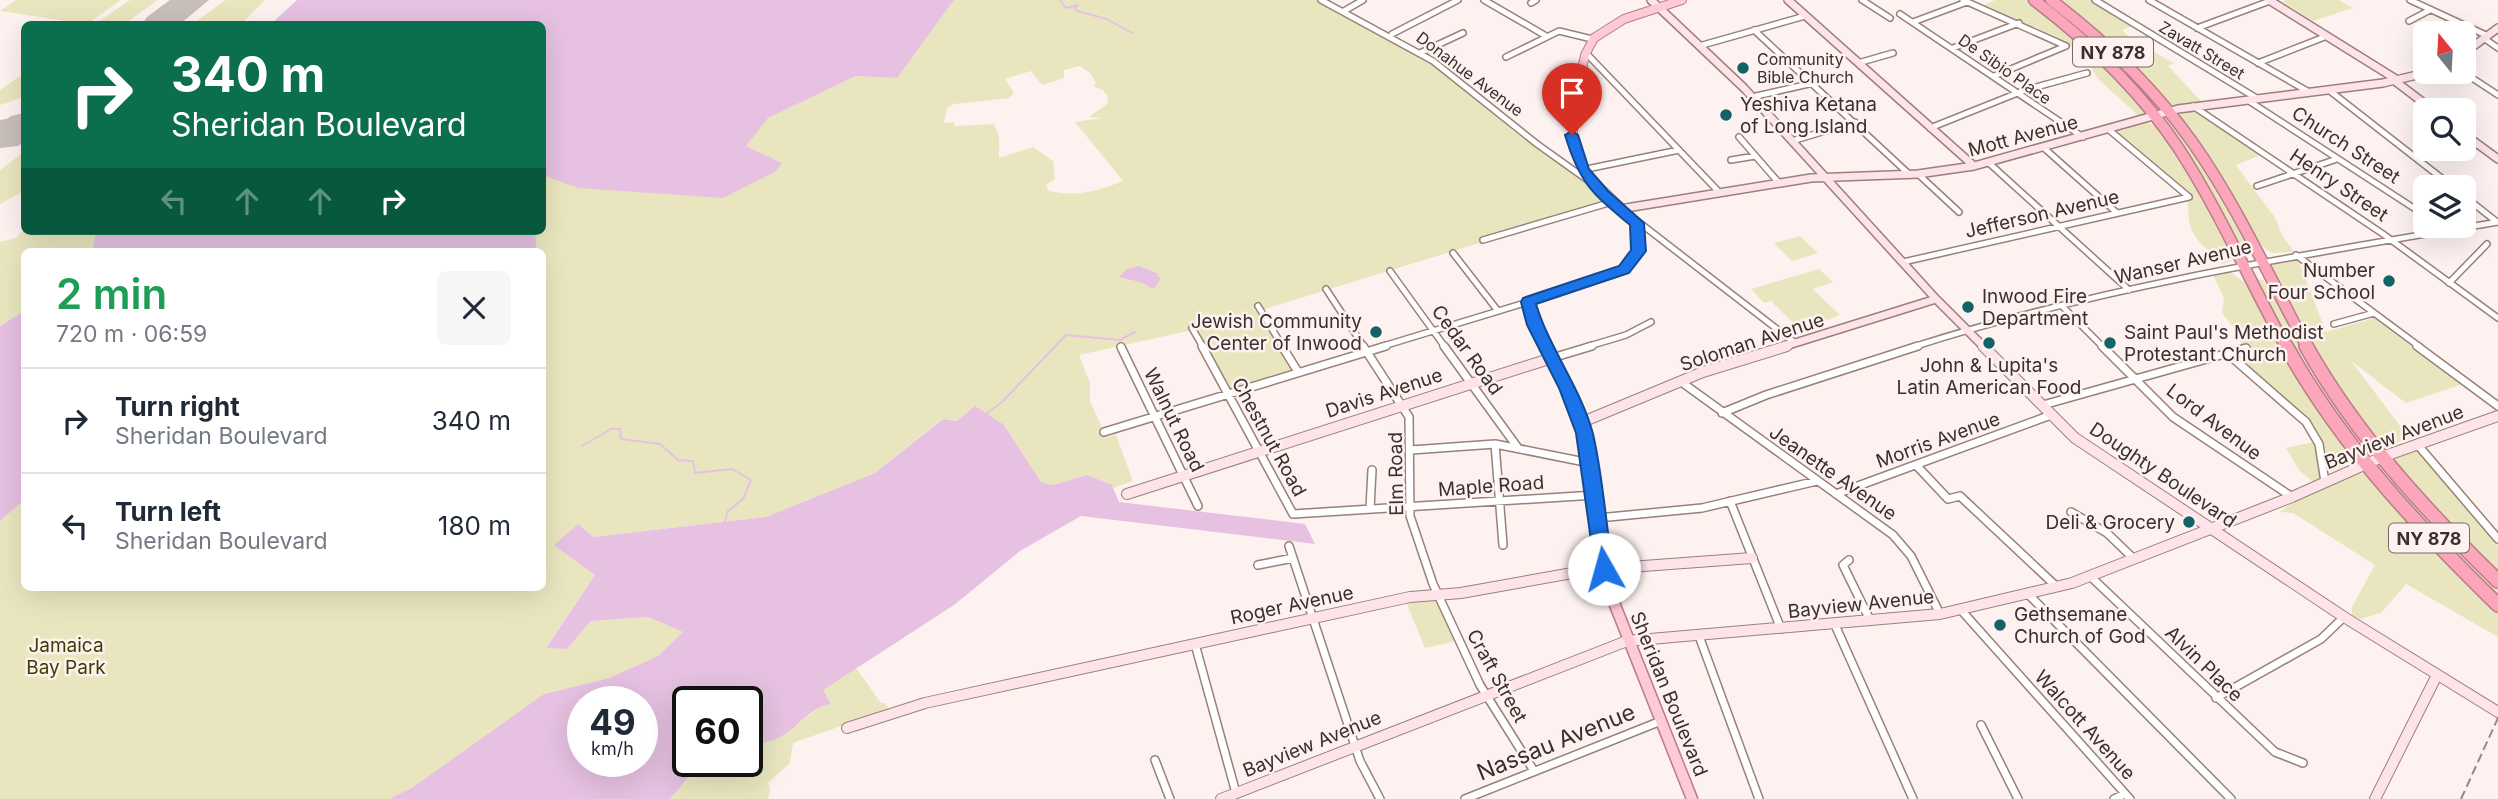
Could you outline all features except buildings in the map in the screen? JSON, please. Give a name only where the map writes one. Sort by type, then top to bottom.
[{"type":"highway","name":"NY 878","points":[[2034,0],[2101,57],[2154,116],[2188,163],[2309,386],[2363,466],[2438,548],[2498,606]]},
{"type":"highway","name":"NY 878","points":[[2051,0],[2116,54],[2169,111],[2211,170],[2328,383],[2382,457],[2458,543],[2498,581]]},
{"type":"main road","points":[[1528,302],[1624,270],[1639,251],[1639,229],[1632,217],[1612,202],[1582,170],[1574,153],[1570,114],[1592,39],[1617,23],[1682,0]]},
{"type":"main road","name":"Sheridan Boulevard","points":[[1528,302],[1535,325],[1580,423],[1590,463],[1604,569],[1627,641],[1692,799]]},
{"type":"street","name":"Donahue Avenue","points":[[1321,0],[1392,34],[1486,102],[1563,165],[1593,184]]},
{"type":"street","points":[[1344,11],[1363,0]]},
{"type":"street","points":[[1392,34],[1458,0]]},
{"type":"street","points":[[1484,0],[1546,36]]},
{"type":"street","name":"Doughty Boulevard","points":[[1651,0],[1752,97],[1966,330],[2051,415],[2094,452],[2344,617],[2498,712]]},
{"type":"street","points":[[1862,0],[1890,18]]},
{"type":"street","name":"Zavatt Street","points":[[2095,0],[2260,100]]},
{"type":"street","points":[[2150,0],[2310,93]]},
{"type":"street","points":[[2197,28],[2270,0],[2397,81],[2418,98]]},
{"type":"street","points":[[2410,0],[2486,38],[2498,48]]},
{"type":"street","points":[[1792,1],[1805,16],[1974,166]]},
{"type":"street","points":[[1913,22],[1966,1],[2063,42],[2066,46],[1994,76]]},
{"type":"street","points":[[2409,22],[2430,10]]},
{"type":"street","name":"De Sibio Place","points":[[1900,14],[2082,137]]},
{"type":"street","points":[[1699,46],[1805,16]]},
{"type":"street","points":[[1953,48],[2019,23]]},
{"type":"street","points":[[2476,45],[2498,28]]},
{"type":"street","points":[[1754,30],[1959,212]]},
{"type":"street","points":[[1506,57],[1546,36],[1563,31],[1592,39]]},
{"type":"street","points":[[1420,53],[1463,33]]},
{"type":"street","points":[[2258,63],[2327,36]]},
{"type":"street","points":[[1586,53],[1720,193]]},
{"type":"street","points":[[1858,63],[1893,53]]},
{"type":"street","points":[[1930,128],[2018,93],[2087,73]]},
{"type":"street","name":"Mott Avenue","points":[[1620,209],[1826,177],[1914,174],[1974,166],[2193,106],[2330,91],[2413,77]]},
{"type":"street","points":[[2476,81],[2498,95]]},
{"type":"street","points":[[1752,97],[1813,83]]},
{"type":"street","points":[[2330,91],[2438,175]]},
{"type":"street","name":"Church Street","points":[[2249,101],[2413,208]]},
{"type":"street","name":"Henry Street","points":[[2193,106],[2390,240],[2498,318]]},
{"type":"street","points":[[1793,141],[1855,121]]},
{"type":"street","name":"Jefferson Avenue","points":[[1903,262],[2189,197],[2108,129]]},
{"type":"street","points":[[1740,137],[1779,183]]},
{"type":"street","points":[[2476,143],[2498,159]]},
{"type":"street","points":[[2044,148],[2117,213]]},
{"type":"street","points":[[1582,170],[1679,150]]},
{"type":"street","points":[[1731,160],[1755,156]]},
{"type":"street","points":[[2254,179],[2259,189],[2337,159]]},
{"type":"street","points":[[1989,163],[2129,290]]},
{"type":"street","points":[[1483,240],[1612,202]]},
{"type":"street","points":[[2476,205],[2498,222]]},
{"type":"street","points":[[1632,217],[1795,343]]},
{"type":"street","name":"Wanser Avenue","points":[[2476,226],[2498,222]]},
{"type":"street","name":"Wanser Avenue","points":[[1722,413],[1766,395],[1966,330],[2243,264],[2413,236]]},
{"type":"street","points":[[2449,283],[2487,244]]},
{"type":"street","points":[[1454,253],[1498,311]]},
{"type":"street","points":[[2296,255],[2498,406]]},
{"type":"street","name":"Cedar Road","points":[[1390,271],[1517,448]]},
{"type":"street","name":"Elm Road","points":[[1326,289],[1410,421],[1411,507],[1415,531],[1438,595]]},
{"type":"street","name":"Soloman Avenue","points":[[1580,423],[1680,381],[1936,299]]},
{"type":"street","points":[[1104,432],[1528,302]]},
{"type":"street","points":[[1258,306],[1298,372]]},
{"type":"street","name":"Lord Avenue","points":[[2063,307],[2173,417],[2292,497]]},
{"type":"street","points":[[2334,324],[2374,313]]},
{"type":"street","name":"Davis Avenue","points":[[1126,494],[1626,335],[1651,322]]},
{"type":"street","name":"Chestnut Road","points":[[1192,328],[1293,514],[1305,514]]},
{"type":"street","name":"Walnut Road","points":[[1121,347],[1198,506]]},
{"type":"street","points":[[2042,406],[2246,348]]},
{"type":"street","points":[[2227,353],[2306,422],[2319,444],[2325,482]]},
{"type":"street","name":"Jeanette Avenue","points":[[1680,381],[1884,527],[1902,544],[1940,614]]},
{"type":"street","name":"Morris Avenue","points":[[1836,495],[2051,415]]},
{"type":"street","name":"Bayview Avenue","points":[[1222,799],[1627,641],[1940,614],[2057,587],[2213,529],[2382,457],[2498,416]]},
{"type":"street","points":[[1495,444],[1503,545]]},
{"type":"street","points":[[1411,450],[1495,444],[1590,463]]},
{"type":"street","points":[[2417,444],[2498,539]]},
{"type":"street","points":[[1916,466],[1948,499],[1960,496],[2057,587]]},
{"type":"street","points":[[1370,509],[1372,470]]},
{"type":"street","points":[[1598,518],[1679,511],[1817,481]]},
{"type":"street","name":"Maple Road","points":[[1305,514],[1595,495]]},
{"type":"street","points":[[1730,501],[1781,629]]},
{"type":"street","points":[[2071,512],[2107,533],[2134,559]]},
{"type":"street","points":[[1289,546],[1360,761],[1380,799]]},
{"type":"street","points":[[1258,565],[1293,558]]},
{"type":"street","name":"Roger Avenue","points":[[847,728],[925,703],[1410,597],[1604,569],[1752,558]]},
{"type":"street","points":[[1849,560],[1843,565],[1871,622]]},
{"type":"street","name":"Alvin Place","points":[[2090,576],[2277,754],[2303,763]]},
{"type":"street","name":"Craft Street","points":[[1438,595],[1486,694],[1534,771]]},
{"type":"street","points":[[2029,595],[2231,799]]},
{"type":"street","name":"Walcott Avenue","points":[[1961,610],[2127,796]]},
{"type":"street","points":[[2216,698],[2321,639],[2344,617]]},
{"type":"street","points":[[1835,625],[1913,799]]},
{"type":"street","points":[[1699,636],[1759,799]]},
{"type":"street","points":[[1195,644],[1236,793]]},
{"type":"street","points":[[2375,799],[2437,675]]},
{"type":"street","name":"Nassau Avenue","points":[[1465,799],[1661,721]]},
{"type":"street","points":[[1981,725],[2018,799]]},
{"type":"street","points":[[1155,760],[1170,799]]},
{"type":"street","points":[[2114,799],[2127,796]]},
{"type":"green space","points":[[16,0],[121,0],[91,21],[67,21],[0,11]]},
{"type":"green space","points":[[130,0],[158,0],[128,21],[99,21]]},
{"type":"green space","points":[[225,0],[265,0],[244,21],[197,21]]},
{"type":"green space","name":"Jamaica Bay Park","points":[[954,0],[1321,0],[1392,34],[1444,70],[1612,202],[1262,310],[1300,372],[1227,394],[1193,330],[1079,355],[1090,383],[1090,401],[1106,437],[1116,435],[1133,481],[1113,488],[1087,475],[1053,485],[1041,482],[1004,425],[942,419],[875,473],[766,517],[593,537],[595,575],[546,647],[567,649],[591,621],[648,617],[683,632],[658,656],[609,678],[567,686],[567,688],[544,694],[413,787],[389,799],[0,799],[0,521],[21,503],[21,591],[546,591],[546,248],[537,248],[535,235],[546,235],[546,175],[782,163],[745,146],[768,118],[856,76],[897,78]],"holes":[[[1080,66],[1090,73],[1096,83],[1094,87],[1103,90],[1108,97],[1107,104],[1089,117],[1102,118],[1075,122],[1123,181],[1105,188],[1078,193],[1049,191],[1046,185],[1055,179],[1053,161],[1033,147],[999,158],[999,137],[994,124],[955,126],[953,122],[944,123],[947,108],[954,104],[1009,98],[1014,93],[1005,79],[1031,71],[1042,85],[1064,78],[1064,70]]]},
{"type":"green space","points":[[1995,0],[2028,0],[2116,77],[2146,115],[2140,117],[2099,80],[2088,63],[2066,41],[1984,5]]},
{"type":"green space","points":[[2056,0],[2092,0],[2136,25],[2122,30],[2137,43],[2174,63],[2168,66],[2202,102],[2177,106],[2168,103]]},
{"type":"green space","points":[[2339,0],[2353,8],[2313,21],[2282,1]]},
{"type":"green space","points":[[21,75],[21,98],[0,105],[0,90]]},
{"type":"green space","points":[[2196,110],[2263,154],[2236,165],[2276,219],[2282,235],[2294,252],[2272,253],[2257,242],[2179,117],[2180,111]]},
{"type":"green space","points":[[2145,122],[2159,129],[2177,153],[2213,214],[2232,261],[2222,264],[2192,231],[2187,196],[2183,187],[2114,130]]},
{"type":"green space","points":[[2167,126],[2174,127],[2195,156],[2250,247],[2241,246]]},
{"type":"green space","points":[[21,154],[21,193],[0,204],[0,170]]},
{"type":"green space","points":[[21,232],[21,235],[95,235],[93,248],[21,248],[21,313],[0,326],[0,242],[16,238]]},
{"type":"green space","points":[[1800,236],[1818,253],[1792,261],[1774,243]]},
{"type":"green space","points":[[2298,259],[2326,332],[2374,318],[2463,384],[2406,403],[2351,361],[2410,439],[2391,444],[2373,436],[2337,385],[2271,267],[2276,262]]},
{"type":"green space","points":[[1819,269],[1833,282],[1813,289],[1840,315],[1800,330],[1771,301],[1764,303],[1751,289]]},
{"type":"green space","points":[[2230,272],[2246,283],[2287,360],[2351,458],[2349,464],[2333,471],[2326,469],[2325,447],[2312,424],[2290,402],[2243,365],[2244,354],[2237,332],[2222,313],[2224,298],[2213,275]]},
{"type":"green space","points":[[2255,279],[2263,280],[2364,440],[2355,441],[2302,367]]},
{"type":"green space","points":[[2313,442],[2321,473],[2321,478],[2314,483],[2299,470],[2286,448]]},
{"type":"green space","points":[[2418,451],[2498,546],[2498,579],[2394,462],[2396,458]]},
{"type":"green space","points":[[2355,473],[2367,474],[2498,607],[2498,637],[2406,584],[2381,613],[2360,619],[2352,615],[2352,607],[2375,565],[2293,513],[2280,512],[2292,503]]},
{"type":"green space","points":[[2393,482],[2498,583],[2498,604],[2383,483]]},
{"type":"green space","points":[[1437,596],[1457,641],[1425,648],[1405,600]]},
{"type":"green space","points":[[856,668],[881,703],[885,703],[889,709],[793,743],[790,763],[768,783],[768,799],[670,799],[689,777],[763,777],[763,742],[789,732],[815,711],[831,703],[822,690]]},
{"type":"shaded area","points":[[297,0],[954,0],[897,78],[856,76],[768,118],[746,146],[782,163],[775,172],[723,198],[578,188],[546,176],[546,21],[274,21]]},
{"type":"shaded area","points":[[95,235],[535,235],[537,248],[93,248]]},
{"type":"shaded area","points":[[1139,266],[1159,274],[1157,276],[1161,278],[1154,289],[1119,277],[1127,269]]},
{"type":"shaded area","points":[[21,313],[21,503],[0,521],[0,326]]},
{"type":"shaded area","points":[[975,406],[1004,425],[1041,482],[1053,485],[1087,475],[1112,485],[1119,502],[1305,524],[1315,544],[1081,516],[1020,551],[954,605],[823,690],[831,704],[815,710],[789,732],[771,741],[763,742],[763,686],[672,686],[672,777],[689,777],[670,799],[389,799],[413,787],[544,694],[567,688],[567,777],[658,777],[658,686],[576,686],[609,678],[658,656],[683,632],[648,617],[591,621],[567,649],[546,648],[595,575],[554,545],[578,524],[593,537],[766,517],[875,473],[943,419],[957,421]]},
{"type":"waterway","points":[[1060,0],[1066,8],[1078,5],[1075,8],[1077,11],[1107,19],[1132,33]]},
{"type":"waterway","points":[[986,414],[1003,401],[1066,335],[1120,340],[1135,332]]},
{"type":"waterway","points":[[582,446],[611,429],[620,429],[621,439],[660,444],[678,460],[693,461],[695,473],[732,469],[751,480],[743,499],[728,511],[725,521]]},
{"type":"taxiway","points":[[0,124],[21,120]]},
{"type":"runway","points":[[163,21],[192,0]]},
{"type":"runway","points":[[5,138],[21,126]]},
{"type":"railway","points":[[2461,799],[2498,718]]},
{"type":"place","name":"Community Bible Church","points":[[1743,68]]},
{"type":"place","name":"Yeshiva Ketana of Long Island","points":[[1726,115]]},
{"type":"place","name":"Number Four School","points":[[2389,281]]},
{"type":"place","name":"Inwood Fire Department","points":[[1968,307]]},
{"type":"place","name":"Jewish Community Center of Inwood","points":[[1376,332]]},
{"type":"place","name":"John & Lupita's Latin American Food","points":[[1989,343]]},
{"type":"place","name":"Saint Paul's Methodist Protestant Church","points":[[2110,343]]},
{"type":"place","name":"Deli & Grocery","points":[[2189,522]]},
{"type":"place","name":"Gethsemane Church of God","points":[[2000,625]]},
{"type":"route","points":[[1572,135],[1574,153],[1582,170],[1603,195],[1632,217],[1637,223],[1640,239],[1639,251],[1624,270],[1528,302],[1535,325],[1567,388],[1584,433],[1604,569]]}]
